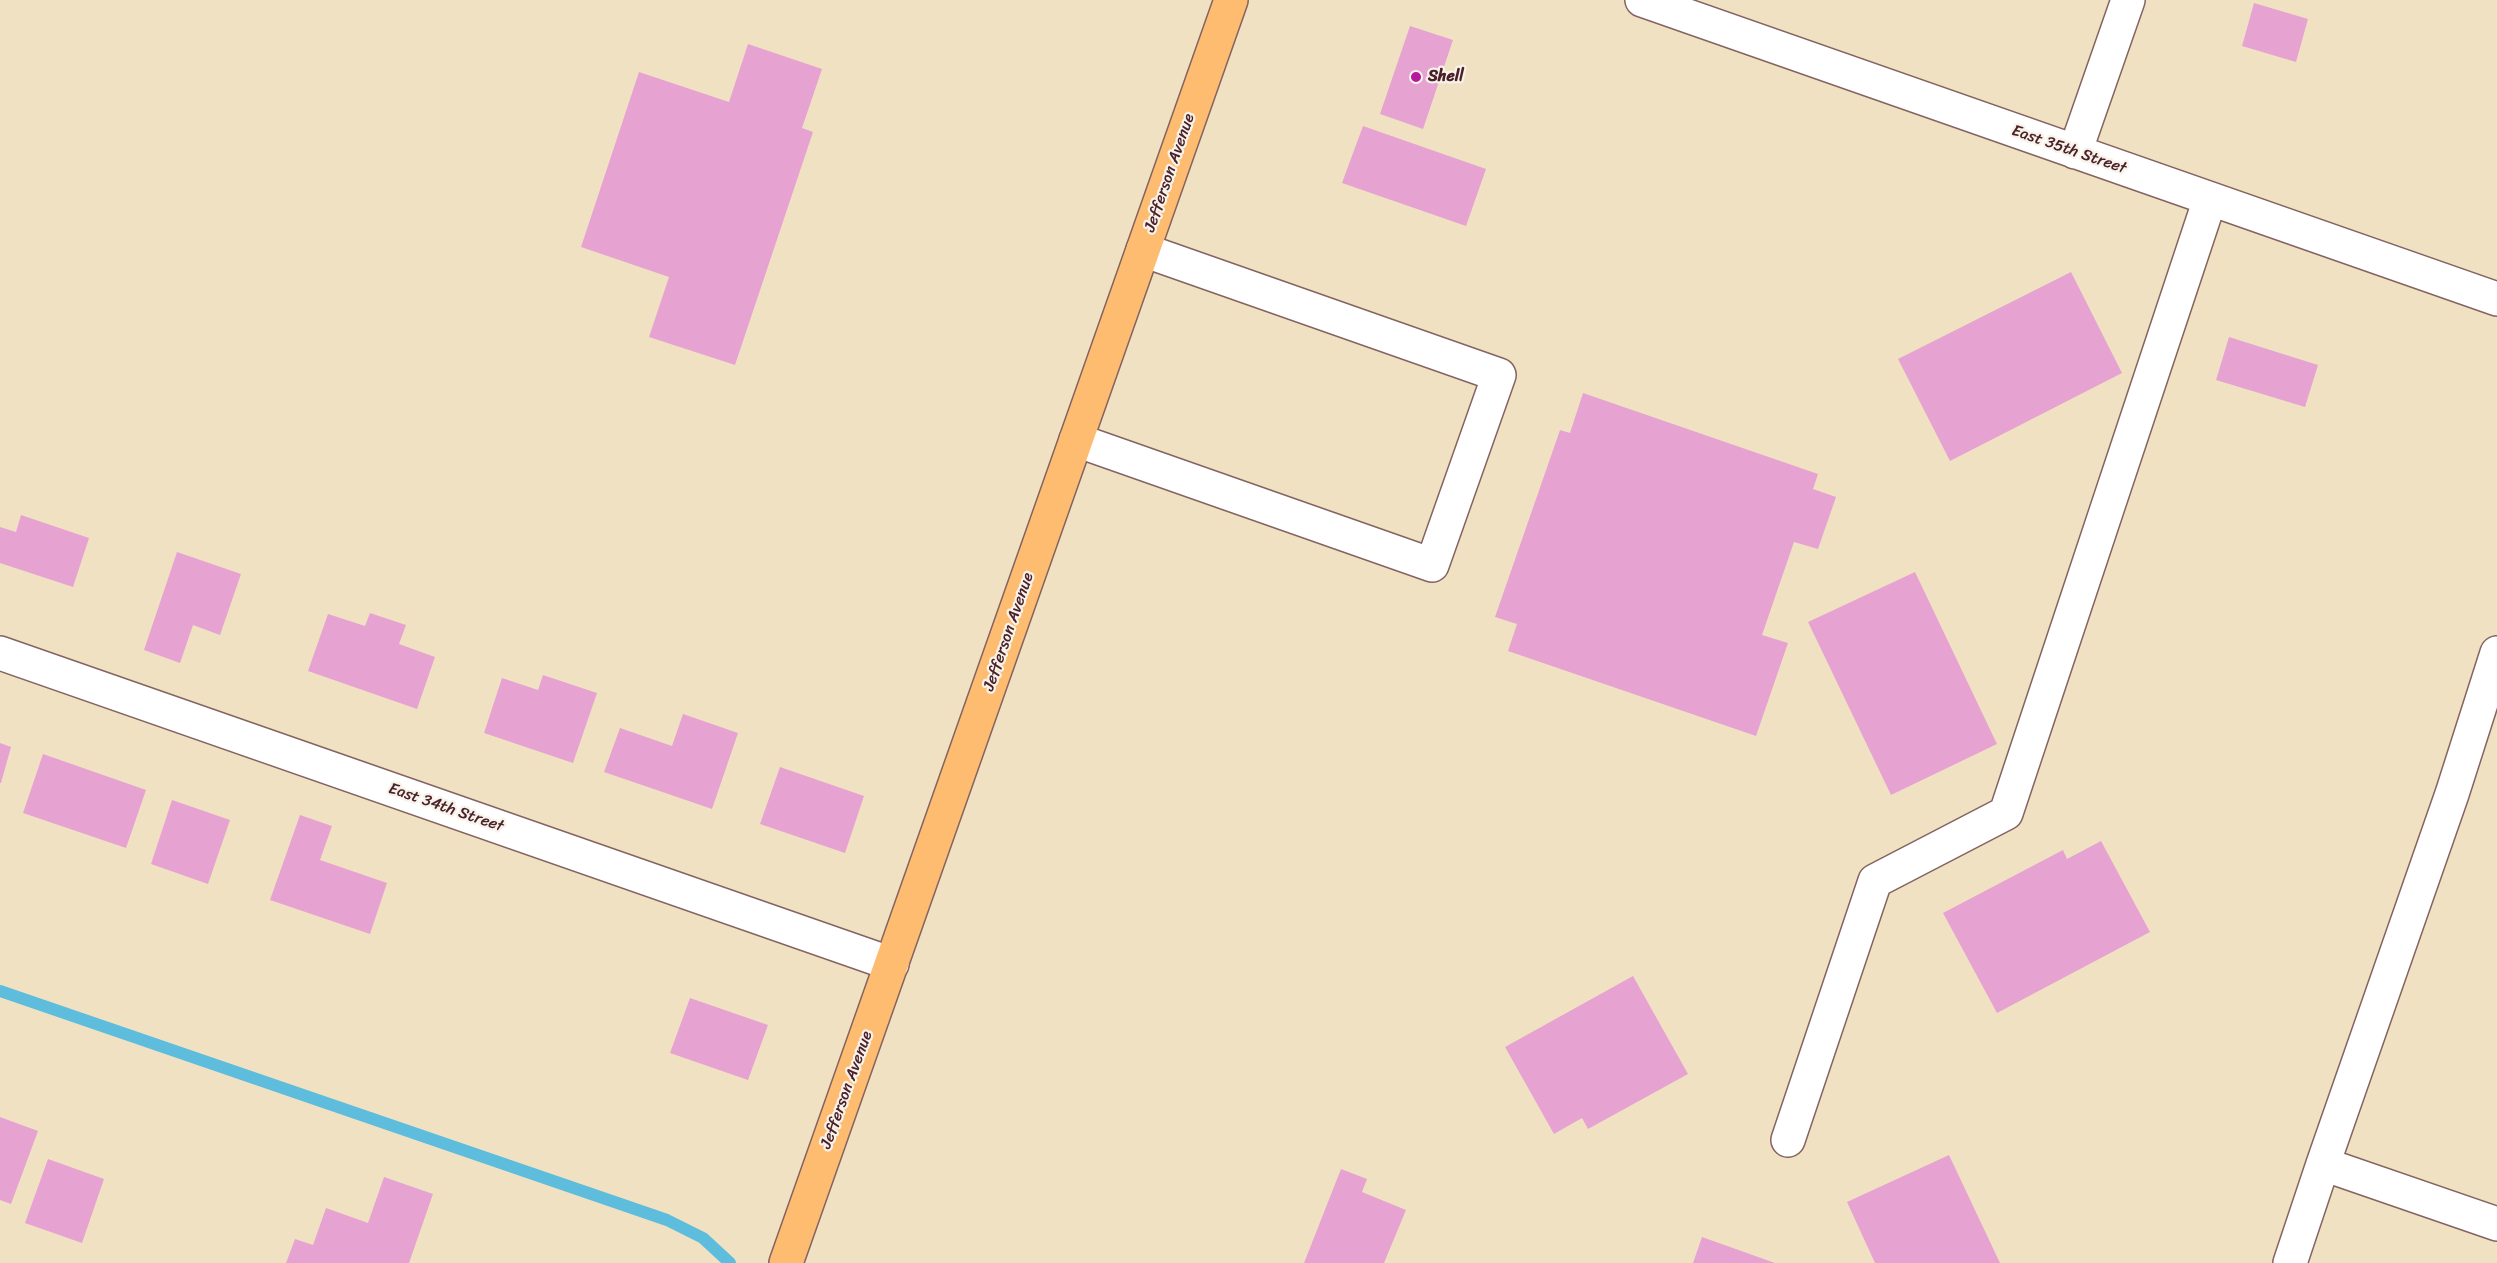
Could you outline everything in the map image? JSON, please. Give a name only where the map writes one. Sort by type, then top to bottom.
[{"type":"main road","name":"Jefferson Avenue","points":[[786,1263],[1231,0]]},
{"type":"street","name":"East 35th Street","points":[[1642,0],[2497,299]]},
{"type":"street","points":[[2075,152],[2128,0]]},
{"type":"street","points":[[1788,1140],[1875,881],[2006,813],[2210,199]]},
{"type":"street","points":[[1076,440],[1432,565],[1495,387],[1499,375],[1143,250]]},
{"type":"street","name":"East 34th Street","points":[[0,653],[892,964]]},
{"type":"street","points":[[2290,1263],[2452,794],[2497,653]]},
{"type":"street","points":[[2323,1164],[2497,1224]]},
{"type":"building","points":[[2254,3],[2308,19],[2296,62],[2242,46]]},
{"type":"building","name":"Shell","points":[[1410,26],[1453,40],[1423,129],[1380,114]]},
{"type":"building","points":[[748,44],[822,69],[802,128],[813,132],[735,365],[649,337],[669,277],[581,247],[639,72],[729,102]]},
{"type":"building","points":[[1363,126],[1486,169],[1466,226],[1342,183]]},
{"type":"building","points":[[2071,272],[2122,373],[1950,461],[1898,359]]},
{"type":"building","points":[[2229,337],[2318,365],[2305,407],[2216,380]]},
{"type":"building","points":[[1583,393],[1818,474],[1813,489],[1836,497],[1818,549],[1794,542],[1762,635],[1788,643],[1756,736],[1508,651],[1517,624],[1495,617],[1560,430],[1570,433]]},
{"type":"building","points":[[21,515],[89,538],[73,587],[0,563],[0,527],[16,532]]},
{"type":"building","points":[[177,552],[241,574],[220,635],[193,625],[180,663],[144,650]]},
{"type":"building","points":[[1915,572],[1997,744],[1891,795],[1808,622]]},
{"type":"building","points":[[370,613],[406,625],[399,644],[435,657],[417,709],[308,671],[328,614],[365,626]]},
{"type":"building","points":[[543,675],[597,693],[573,763],[484,733],[502,678],[538,690]]},
{"type":"building","points":[[683,714],[738,733],[712,809],[604,772],[620,728],[672,746]]},
{"type":"building","points":[[0,743],[11,747],[1,783],[0,783]]},
{"type":"building","points":[[43,754],[146,790],[126,848],[23,813]]},
{"type":"building","points":[[780,767],[864,796],[845,853],[760,824]]},
{"type":"building","points":[[172,800],[230,820],[208,884],[151,864]]},
{"type":"building","points":[[300,815],[332,826],[320,860],[387,883],[370,934],[270,900]]},
{"type":"building","points":[[2101,841],[2150,932],[1997,1013],[1943,913],[2063,850],[2067,859]]},
{"type":"building","points":[[1633,976],[1688,1074],[1588,1129],[1582,1118],[1554,1134],[1505,1047]]},
{"type":"building","points":[[690,998],[768,1025],[748,1080],[670,1053]]},
{"type":"building","points":[[0,1117],[38,1131],[11,1204],[0,1200]]},
{"type":"building","points":[[1949,1155],[2000,1263],[1875,1263],[1847,1202]]},
{"type":"building","points":[[48,1159],[104,1179],[82,1243],[25,1223]]},
{"type":"building","points":[[1341,1169],[1367,1179],[1362,1192],[1406,1210],[1384,1263],[1304,1263]]},
{"type":"building","points":[[384,1177],[433,1194],[409,1263],[286,1263],[295,1239],[313,1245],[326,1208],[368,1223]]},
{"type":"building","points":[[1702,1237],[1775,1263],[1693,1263]]},
{"type":"waterway","points":[[0,991],[667,1220],[703,1238],[730,1263]]},
{"type":"place","name":"Shell","points":[[1416,77]]}]
